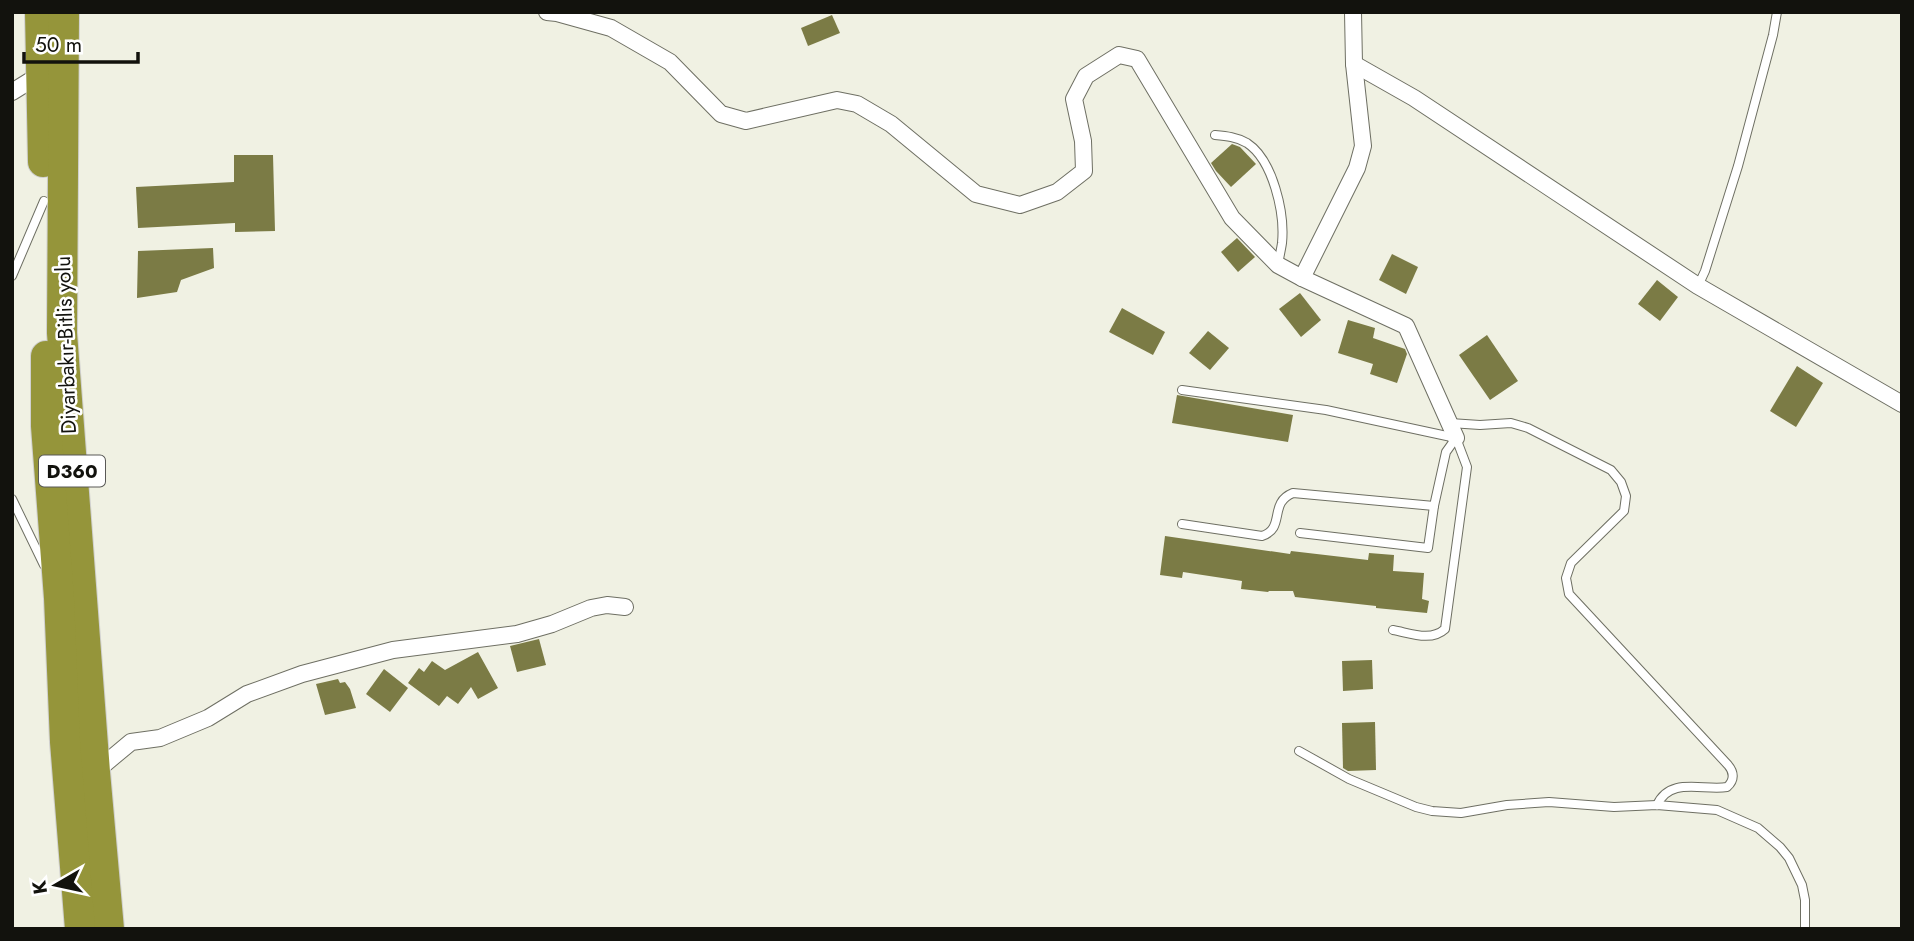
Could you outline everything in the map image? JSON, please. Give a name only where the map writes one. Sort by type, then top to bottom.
[{"type":"highway","name":"Diyarbakır-Bitlis yolu","points":[[40,12],[46,426],[59,598],[65,742],[80,929]]},
{"type":"highway","name":"Diyarbakır-Bitlis yolu","points":[[64,12],[62,333],[109,929]]},
{"type":"street","points":[[547,12],[611,28],[670,62],[721,114],[746,121],[837,100],[857,104],[891,124],[976,194],[1020,205],[1057,192],[1084,171],[1083,141],[1074,99],[1086,76],[1119,55],[1137,59],[1232,218],[1278,265],[1406,326],[1456,438]]},
{"type":"street","points":[[1302,278],[1357,168],[1363,146],[1354,64],[1353,12]]},
{"type":"street","points":[[1354,64],[1414,97],[1698,286],[1902,404]]},
{"type":"street","points":[[12,92],[41,74]]},
{"type":"street","points":[[95,772],[131,742],[160,738],[208,718],[247,694],[302,674],[393,650],[517,634],[552,624],[591,608],[607,605],[625,607]]},
{"type":"lane","points":[[1698,286],[1738,166],[1777,12]]},
{"type":"lane","points":[[1215,135],[1226,135],[1246,143],[1263,159],[1268,168],[1280,219],[1282,243],[1278,265]]},
{"type":"lane","points":[[12,276],[44,201]]},
{"type":"lane","points":[[1182,390],[1326,410],[1456,438]]},
{"type":"lane","points":[[1449,423],[1511,423],[1528,428],[1611,470],[1621,482],[1626,496],[1624,511],[1571,564],[1566,578],[1567,589],[1733,772],[1732,781],[1727,787],[1672,788],[1661,796],[1657,804]]},
{"type":"lane","points":[[1300,533],[1428,548],[1446,452],[1456,438]]},
{"type":"lane","points":[[1393,630],[1431,636],[1438,635],[1445,629],[1467,467],[1456,438]]},
{"type":"lane","points":[[1182,524],[1262,536],[1273,531],[1279,504],[1293,493],[1434,506]]},
{"type":"lane","points":[[12,499],[59,598]]},
{"type":"lane","points":[[1299,751],[1349,779],[1432,811],[1461,813],[1507,805],[1549,802],[1614,807],[1657,804],[1717,810],[1758,828],[1770,836],[1789,858],[1799,878],[1805,900],[1805,929]]},
{"type":"building","points":[[832,15],[840,33],[808,46],[801,28]]},
{"type":"building","points":[[1232,144],[1240,147],[1256,164],[1231,187],[1211,163]]},
{"type":"building","points":[[234,155],[273,155],[275,231],[235,232],[235,223],[138,228],[136,187],[234,182]]},
{"type":"building","points":[[1237,238],[1255,257],[1238,272],[1221,252]]},
{"type":"building","points":[[213,248],[214,268],[181,280],[177,292],[137,298],[138,251]]},
{"type":"building","points":[[1392,254],[1418,267],[1406,294],[1379,280]]},
{"type":"building","points":[[1657,280],[1678,297],[1660,321],[1638,304]]},
{"type":"building","points":[[1300,293],[1321,320],[1301,337],[1279,309]]},
{"type":"building","points":[[1122,308],[1165,332],[1153,355],[1109,332]]},
{"type":"building","points":[[1348,320],[1375,328],[1373,338],[1405,349],[1407,354],[1397,383],[1370,374],[1373,364],[1338,353]]},
{"type":"building","points":[[1208,331],[1229,348],[1210,370],[1189,353]]},
{"type":"building","points":[[1487,335],[1518,381],[1490,400],[1459,355]]},
{"type":"building","points":[[1797,366],[1823,383],[1796,427],[1770,411]]},
{"type":"building","points":[[1177,395],[1293,415],[1288,442],[1172,423]]},
{"type":"building","points":[[1165,536],[1290,554],[1291,551],[1368,560],[1369,553],[1394,555],[1393,571],[1424,573],[1422,599],[1429,601],[1427,613],[1295,597],[1293,591],[1241,589],[1242,581],[1183,572],[1182,578],[1160,575]]},
{"type":"building","points":[[539,639],[546,665],[517,672],[510,646]]},
{"type":"building","points":[[478,652],[498,688],[478,699],[471,687],[458,704],[447,696],[439,706],[408,683],[419,668],[424,672],[432,661],[445,670]]},
{"type":"building","points":[[1372,660],[1373,689],[1343,691],[1342,661]]},
{"type":"building","points":[[384,669],[408,688],[390,712],[366,694]]},
{"type":"building","points":[[338,679],[340,683],[345,682],[350,689],[356,708],[325,715],[316,684]]},
{"type":"building","points":[[1375,722],[1376,770],[1348,771],[1343,768],[1342,723]]}]
